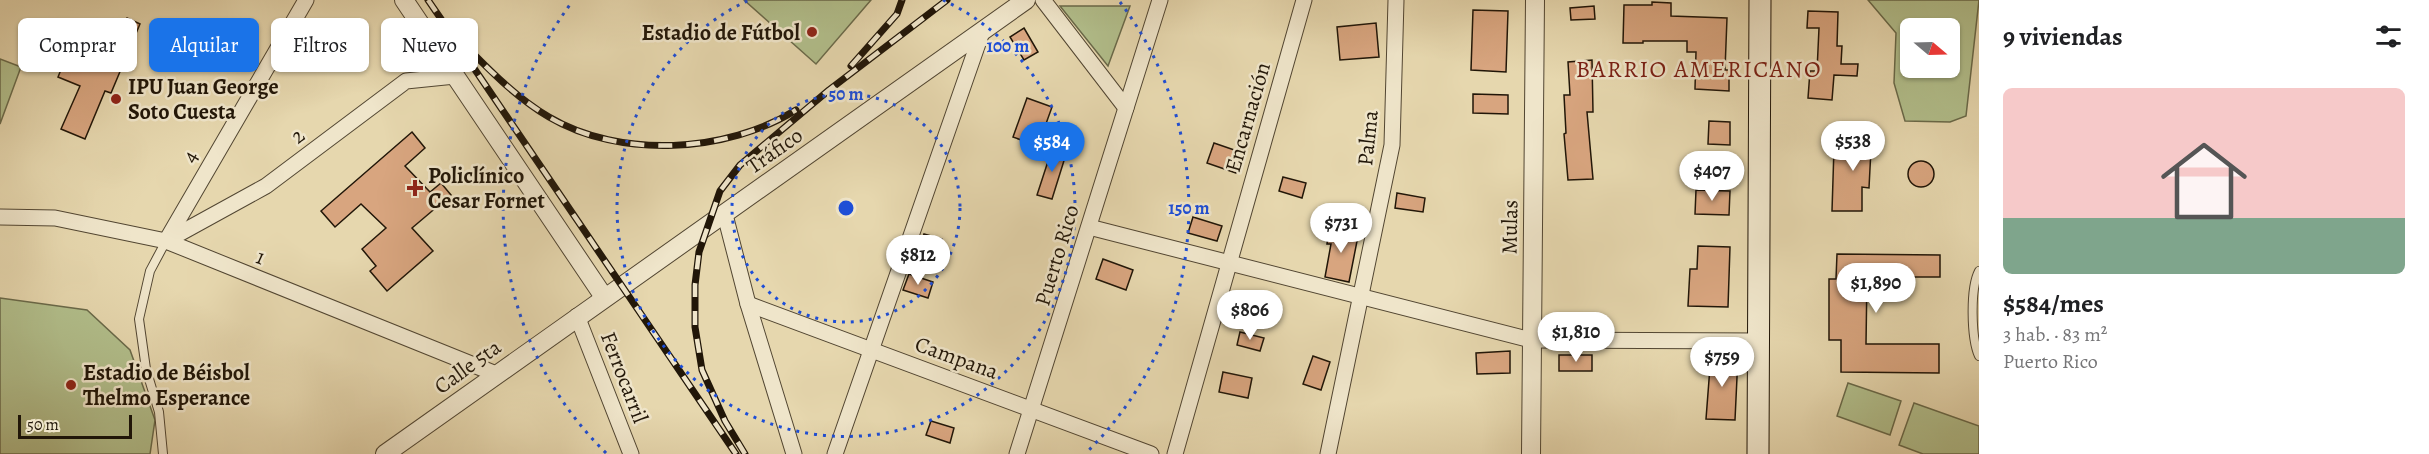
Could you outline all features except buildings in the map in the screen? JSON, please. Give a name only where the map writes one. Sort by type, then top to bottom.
[{"type":"main road","points":[[1758,454],[1760,0]]},
{"type":"street","name":"4","points":[[166,241],[306,0]]},
{"type":"street","points":[[404,0],[604,297]]},
{"type":"street","name":"Tráfico","points":[[578,316],[708,224],[725,215],[1026,0]]},
{"type":"street","points":[[1043,0],[1126,108]]},
{"type":"street","name":"Puerto Rico","points":[[1017,454],[1160,0]]},
{"type":"street","name":"Encarnación","points":[[1175,454],[1304,0]]},
{"type":"street","name":"Palma","points":[[1328,454],[1392,145],[1396,0]]},
{"type":"street","name":"Mulas","points":[[1531,454],[1535,0]]},
{"type":"street","points":[[835,454],[982,32]]},
{"type":"street","name":"2","points":[[166,241],[266,186],[406,81],[455,76]]},
{"type":"street","points":[[725,215],[748,304],[794,454]]},
{"type":"street","name":"1","points":[[0,217],[55,218],[166,241],[496,374]]},
{"type":"street","points":[[1089,227],[1532,340],[1758,341]]},
{"type":"street","name":"Campana","points":[[748,304],[1151,454]]},
{"type":"street","name":"Calle 5ta","points":[[385,454],[578,316]]},
{"type":"street","name":"Ferrocarril","points":[[578,316],[631,454]]},
{"type":"lane","points":[[163,454],[159,412],[146,369],[138,319],[150,272],[166,241]]},
{"type":"lane","points":[[1979,271],[1974,281],[1974,345],[1979,356]]},
{"type":"green space","name":"Estadio de Fútbol","points":[[744,0],[871,0],[816,64]]},
{"type":"green space","points":[[1868,0],[1979,0],[1966,116],[1950,122],[1905,121],[1894,83],[1896,33]]},
{"type":"green space","points":[[1060,6],[1130,6],[1108,66]]},
{"type":"green space","points":[[0,59],[18,66],[19,72],[0,124]]},
{"type":"green space","name":"Estadio de Béisbol Thelmo Esperance","points":[[0,298],[87,310],[130,350],[155,420],[150,454],[0,454]]},
{"type":"green space","points":[[1848,383],[1901,401],[1890,435],[1837,416]]},
{"type":"green space","points":[[1914,403],[1979,426],[1979,454],[1923,454],[1899,445]]},
{"type":"railway","points":[[428,0],[440,18]]},
{"type":"railway","points":[[851,66],[897,14],[902,0]]},
{"type":"railway","points":[[745,454],[725,421],[702,370],[695,327],[695,285],[699,252],[720,191],[740,165],[829,90],[947,0]]},
{"type":"railway","points":[[478,58],[521,98],[549,117],[577,131],[608,140],[640,145],[706,142],[738,135],[796,110]]},
{"type":"railway","points":[[477,72],[736,454]]},
{"type":"place","name":"Estadio de Fútbol","points":[[812,32]]},
{"type":"place","name":"IPU Juan George Soto Cuesta","points":[[116,99]]},
{"type":"place","name":"Policlínico Cesar Fornet","points":[[415,188]]},
{"type":"place","name":"Estadio de Béisbol Thelmo Esperance","points":[[71,385]]},
{"type":"district","name":"BARRIO AMERICANO","points":[[1699,69]]}]
